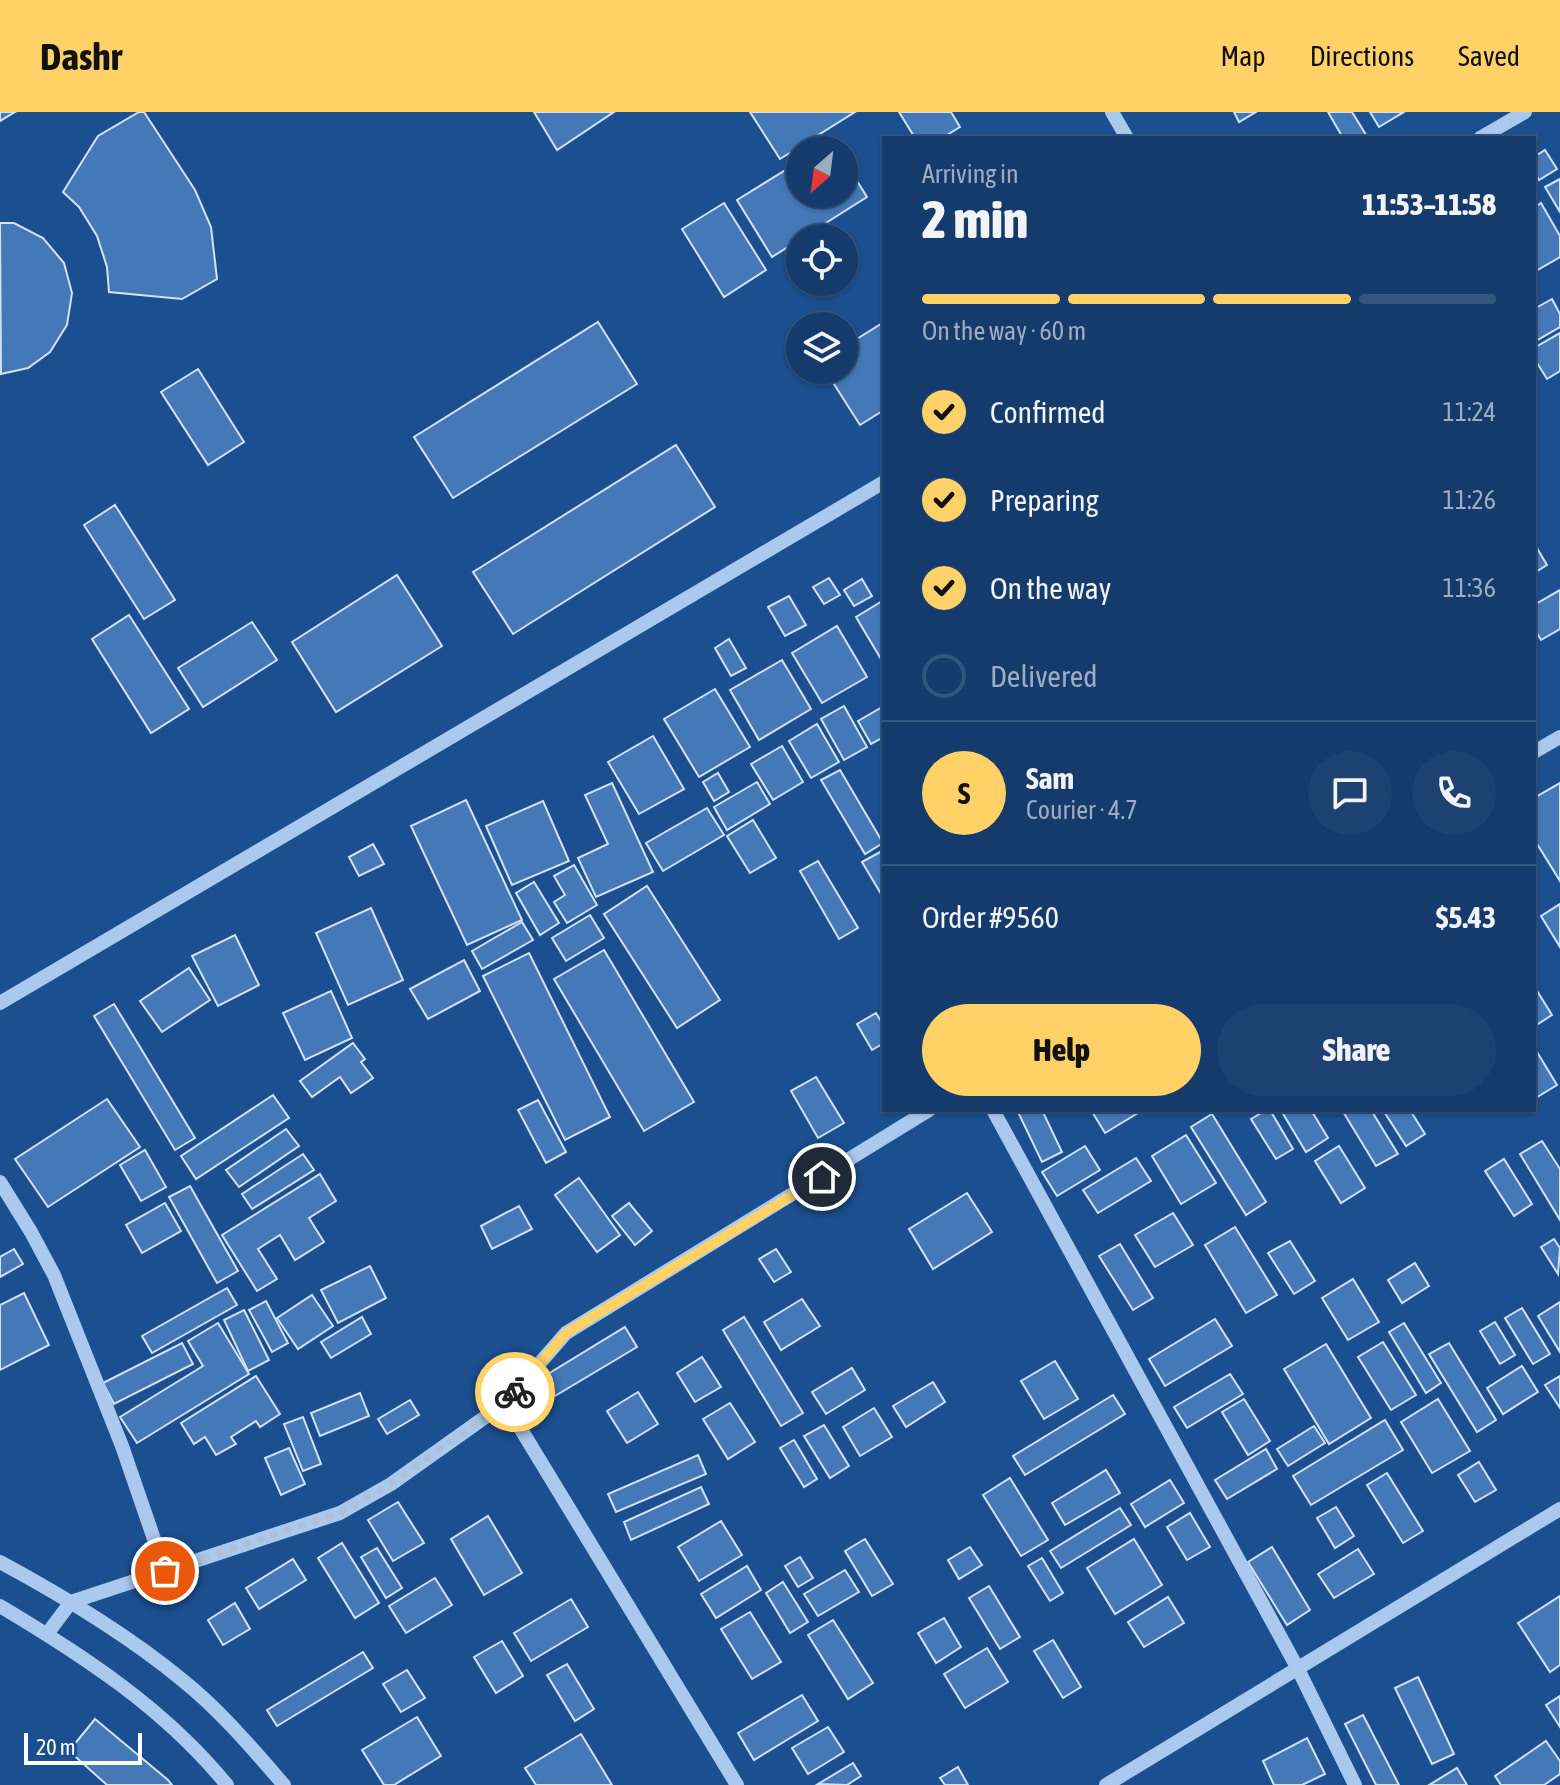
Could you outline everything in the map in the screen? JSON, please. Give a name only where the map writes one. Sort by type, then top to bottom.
[{"type":"street","points":[[1112,112],[1126,136]]},
{"type":"street","points":[[1483,136],[1525,112]]},
{"type":"street","points":[[0,1003],[882,483]]},
{"type":"street","points":[[1536,751],[1560,737]]},
{"type":"street","points":[[47,1634],[71,1602],[340,1513],[391,1484],[505,1403],[566,1333],[926,1112]]},
{"type":"street","points":[[994,1112],[1298,1669],[1355,1785]]},
{"type":"street","points":[[0,1182],[54,1275],[122,1446],[165,1571]]},
{"type":"street","points":[[505,1403],[737,1785]]},
{"type":"street","points":[[1106,1785],[1560,1509]]},
{"type":"street","points":[[0,1562],[113,1629],[183,1680],[251,1747],[284,1785]]},
{"type":"street","points":[[0,1606],[47,1634],[154,1709],[227,1785]]},
{"type":"building","points":[[0,112],[15,112],[0,121]]},
{"type":"building","points":[[144,112],[195,190],[211,227],[217,279],[182,299],[109,292],[107,267],[97,236],[79,207],[63,192],[98,136]]},
{"type":"building","points":[[534,112],[614,112],[557,150]]},
{"type":"building","points":[[750,112],[855,112],[817,136],[786,136],[786,155],[780,159]]},
{"type":"building","points":[[899,112],[951,112],[960,127],[945,136],[914,136]]},
{"type":"building","points":[[1234,112],[1256,112],[1239,122]]},
{"type":"building","points":[[1328,112],[1352,112],[1367,136],[1342,136]]},
{"type":"building","points":[[1370,112],[1404,112],[1379,127]]},
{"type":"building","points":[[1545,150],[1557,169],[1539,180],[1536,156]]},
{"type":"building","points":[[786,170],[786,208],[850,208],[824,224],[786,224],[786,248],[772,257],[737,200]]},
{"type":"building","points":[[1560,179],[1560,212],[1545,187]]},
{"type":"building","points":[[858,183],[867,197],[858,203]]},
{"type":"building","points":[[724,203],[766,270],[724,297],[682,229]]},
{"type":"building","points":[[1541,203],[1560,236],[1560,257],[1536,271],[1536,207]]},
{"type":"building","points":[[0,223],[14,223],[43,238],[64,263],[72,293],[67,325],[50,352],[28,368],[1,374]]},
{"type":"building","points":[[1552,299],[1560,314],[1560,327],[1536,341],[1536,308]]},
{"type":"building","points":[[598,322],[637,384],[453,498],[414,437]]},
{"type":"building","points":[[882,323],[882,411],[860,425],[834,384],[858,384],[858,338]]},
{"type":"building","points":[[1560,333],[1560,371],[1547,379],[1536,361],[1536,347]]},
{"type":"building","points":[[198,369],[244,442],[208,465],[161,392]]},
{"type":"building","points":[[676,445],[715,507],[513,634],[473,572]]},
{"type":"building","points":[[115,505],[175,600],[144,619],[84,525]]},
{"type":"building","points":[[1536,546],[1547,565],[1536,572]]},
{"type":"building","points":[[397,575],[442,646],[336,712],[292,642]]},
{"type":"building","points":[[829,578],[840,595],[824,604],[813,587]]},
{"type":"building","points":[[862,579],[872,596],[854,606],[844,590]]},
{"type":"building","points":[[1560,590],[1560,629],[1541,640],[1536,631],[1536,604]]},
{"type":"building","points":[[789,596],[806,625],[785,636],[768,607]]},
{"type":"building","points":[[882,601],[882,661],[856,617]]},
{"type":"building","points":[[129,615],[189,709],[151,733],[92,639]]},
{"type":"building","points":[[252,622],[277,660],[203,707],[178,668]]},
{"type":"building","points":[[837,626],[867,677],[822,703],[792,653]]},
{"type":"building","points":[[729,639],[746,668],[731,676],[715,648]]},
{"type":"building","points":[[782,660],[811,709],[759,740],[730,690]]},
{"type":"building","points":[[715,689],[750,747],[699,777],[664,719]]},
{"type":"building","points":[[844,706],[867,747],[844,760],[821,719]]},
{"type":"building","points":[[882,707],[882,738],[871,744],[858,721]]},
{"type":"building","points":[[817,724],[839,762],[811,778],[789,741]]},
{"type":"building","points":[[653,736],[684,789],[639,814],[608,762]]},
{"type":"building","points":[[782,746],[803,782],[773,800],[751,764]]},
{"type":"building","points":[[840,770],[882,844],[865,854],[821,780]]},
{"type":"building","points":[[718,773],[729,792],[714,801],[703,782]]},
{"type":"building","points":[[757,782],[770,804],[727,830],[714,807]]},
{"type":"building","points":[[612,783],[653,872],[596,897],[578,858],[608,844],[585,795]]},
{"type":"building","points":[[1560,783],[1560,881],[1536,842],[1536,797]]},
{"type":"building","points":[[466,800],[522,920],[467,945],[411,826]]},
{"type":"building","points":[[543,801],[569,861],[512,885],[486,826]]},
{"type":"building","points":[[707,808],[724,835],[663,871],[646,843]]},
{"type":"building","points":[[753,820],[776,858],[750,873],[727,836]]},
{"type":"building","points":[[373,844],[384,864],[359,876],[349,857]]},
{"type":"building","points":[[882,851],[882,896],[862,862]]},
{"type":"building","points":[[818,861],[858,928],[839,939],[800,871]]},
{"type":"building","points":[[574,865],[597,905],[567,923],[554,902],[565,895],[554,876]]},
{"type":"building","points":[[534,882],[559,923],[540,935],[516,893]]},
{"type":"building","points":[[647,886],[720,1000],[677,1028],[604,914]]},
{"type":"building","points":[[1560,904],[1560,947],[1541,916]]},
{"type":"building","points":[[371,908],[403,980],[348,1005],[316,933]]},
{"type":"building","points":[[590,915],[604,938],[566,961],[552,938]]},
{"type":"building","points":[[522,922],[533,940],[482,969],[472,951]]},
{"type":"building","points":[[235,935],[259,985],[218,1006],[192,956]]},
{"type":"building","points":[[604,950],[694,1102],[644,1131],[554,979]]},
{"type":"building","points":[[529,953],[610,1117],[565,1140],[483,976]]},
{"type":"building","points":[[464,960],[480,991],[428,1019],[410,989]]},
{"type":"building","points":[[189,968],[210,1000],[162,1032],[140,1001]]},
{"type":"building","points":[[1536,989],[1552,1015],[1536,1025]]},
{"type":"building","points":[[331,991],[352,1038],[305,1060],[283,1013]]},
{"type":"building","points":[[114,1004],[195,1138],[175,1150],[94,1016]]},
{"type":"building","points":[[876,1013],[882,1023],[882,1044],[872,1050],[857,1024]]},
{"type":"building","points":[[353,1043],[365,1059],[361,1062],[373,1078],[351,1093],[340,1077],[312,1097],[300,1081]]},
{"type":"building","points":[[1536,1050],[1557,1085],[1536,1098]]},
{"type":"building","points":[[816,1077],[844,1123],[818,1138],[791,1091]]},
{"type":"building","points":[[273,1095],[289,1118],[196,1179],[181,1156]]},
{"type":"building","points":[[107,1099],[140,1147],[48,1207],[15,1159]]},
{"type":"building","points":[[538,1100],[566,1152],[546,1163],[518,1110]]},
{"type":"building","points":[[1018,1112],[1043,1112],[1062,1152],[1042,1162]]},
{"type":"building","points":[[1092,1112],[1140,1112],[1105,1133]]},
{"type":"building","points":[[1263,1112],[1271,1112],[1293,1149],[1276,1159],[1251,1119]]},
{"type":"building","points":[[1282,1112],[1312,1112],[1328,1138],[1306,1152]]},
{"type":"building","points":[[1343,1112],[1372,1112],[1398,1154],[1376,1166]]},
{"type":"building","points":[[1384,1112],[1411,1112],[1425,1134],[1406,1146]]},
{"type":"building","points":[[1212,1114],[1266,1202],[1246,1215],[1191,1127]]},
{"type":"building","points":[[286,1129],[299,1146],[239,1187],[226,1170]]},
{"type":"building","points":[[1186,1135],[1216,1183],[1181,1204],[1152,1156]]},
{"type":"building","points":[[1542,1141],[1560,1169],[1560,1220],[1520,1154]]},
{"type":"building","points":[[1085,1146],[1100,1170],[1057,1196],[1042,1172]]},
{"type":"building","points":[[1339,1146],[1365,1188],[1341,1203],[1315,1161]]},
{"type":"building","points":[[145,1150],[166,1187],[141,1201],[120,1165]]},
{"type":"building","points":[[303,1154],[314,1170],[252,1209],[242,1194]]},
{"type":"building","points":[[1136,1158],[1151,1181],[1098,1213],[1083,1190]]},
{"type":"building","points":[[1504,1159],[1532,1204],[1514,1216],[1485,1171]]},
{"type":"building","points":[[320,1174],[336,1201],[309,1218],[324,1242],[295,1260],[280,1235],[258,1249],[277,1279],[257,1291],[222,1235]]},
{"type":"building","points":[[579,1178],[620,1235],[597,1252],[555,1195]]},
{"type":"building","points":[[190,1186],[238,1271],[217,1283],[169,1197]]},
{"type":"building","points":[[967,1193],[992,1232],[933,1269],[909,1229]]},
{"type":"building","points":[[165,1203],[181,1231],[142,1253],[126,1225]]},
{"type":"building","points":[[629,1203],[652,1231],[635,1245],[612,1216]]},
{"type":"building","points":[[519,1206],[532,1229],[492,1249],[481,1226]]},
{"type":"building","points":[[1173,1213],[1193,1245],[1155,1267],[1135,1235]]},
{"type":"building","points":[[1235,1227],[1277,1295],[1246,1313],[1205,1245]]},
{"type":"building","points":[[1554,1239],[1560,1248],[1558,1274],[1541,1247]]},
{"type":"building","points":[[1290,1241],[1315,1281],[1294,1294],[1268,1253]]},
{"type":"building","points":[[1120,1244],[1153,1298],[1133,1310],[1099,1256]]},
{"type":"building","points":[[14,1249],[23,1264],[0,1277],[0,1257]]},
{"type":"building","points":[[776,1249],[791,1272],[774,1282],[759,1259]]},
{"type":"building","points":[[1415,1263],[1429,1286],[1402,1303],[1388,1280]]},
{"type":"building","points":[[370,1266],[386,1298],[338,1323],[321,1290]]},
{"type":"building","points":[[1353,1279],[1379,1322],[1348,1340],[1322,1298]]},
{"type":"building","points":[[227,1288],[237,1305],[152,1353],[142,1336]]},
{"type":"building","points":[[24,1293],[49,1345],[0,1370],[0,1305]]},
{"type":"building","points":[[312,1295],[333,1326],[298,1349],[277,1318]]},
{"type":"building","points":[[802,1299],[820,1326],[781,1350],[764,1322]]},
{"type":"building","points":[[266,1301],[288,1343],[272,1352],[249,1310]]},
{"type":"building","points":[[1560,1302],[1560,1352],[1538,1316]]},
{"type":"building","points":[[1522,1308],[1550,1354],[1533,1364],[1505,1318]]},
{"type":"building","points":[[244,1310],[269,1360],[248,1371],[224,1320]]},
{"type":"building","points":[[362,1317],[371,1334],[331,1358],[321,1342]]},
{"type":"building","points":[[744,1317],[803,1413],[781,1426],[723,1330]]},
{"type":"building","points":[[1215,1319],[1232,1346],[1165,1386],[1149,1359]]},
{"type":"building","points":[[1495,1322],[1515,1355],[1500,1364],[1480,1331]]},
{"type":"building","points":[[218,1323],[249,1374],[137,1443],[120,1417],[203,1366],[188,1341]]},
{"type":"building","points":[[1404,1323],[1441,1383],[1426,1393],[1389,1332]]},
{"type":"building","points":[[625,1327],[637,1347],[555,1396],[543,1377]]},
{"type":"building","points":[[1383,1342],[1416,1395],[1391,1410],[1358,1357]]},
{"type":"building","points":[[182,1343],[193,1364],[114,1404],[103,1383]]},
{"type":"building","points":[[1449,1343],[1496,1420],[1477,1432],[1429,1354]]},
{"type":"building","points":[[1326,1344],[1371,1418],[1329,1444],[1284,1369]]},
{"type":"building","points":[[702,1357],[721,1387],[695,1402],[677,1373]]},
{"type":"building","points":[[1055,1361],[1078,1399],[1044,1419],[1021,1381]]},
{"type":"building","points":[[1522,1366],[1538,1392],[1503,1414],[1487,1388]]},
{"type":"building","points":[[852,1368],[865,1390],[826,1414],[812,1392]]},
{"type":"building","points":[[1230,1374],[1243,1394],[1187,1428],[1174,1407]]},
{"type":"building","points":[[256,1376],[280,1414],[260,1427],[256,1421],[231,1437],[236,1444],[216,1455],[205,1437],[194,1444],[181,1423]]},
{"type":"building","points":[[1560,1376],[1560,1408],[1545,1385]]},
{"type":"building","points":[[933,1382],[945,1402],[906,1427],[893,1406]]},
{"type":"building","points":[[638,1392],[658,1424],[627,1443],[607,1411]]},
{"type":"building","points":[[360,1393],[369,1416],[320,1436],[311,1413]]},
{"type":"building","points":[[1113,1395],[1125,1414],[1025,1475],[1013,1456]]},
{"type":"building","points":[[1244,1399],[1270,1441],[1248,1455],[1222,1412]]},
{"type":"building","points":[[1438,1399],[1470,1451],[1432,1473],[1401,1422]]},
{"type":"building","points":[[410,1400],[419,1415],[387,1434],[378,1419]]},
{"type":"building","points":[[730,1403],[755,1442],[728,1459],[703,1419]]},
{"type":"building","points":[[874,1408],[892,1437],[860,1456],[843,1427]]},
{"type":"building","points":[[303,1417],[321,1464],[303,1471],[284,1424]]},
{"type":"building","points":[[1385,1420],[1403,1450],[1311,1505],[1293,1476]]},
{"type":"building","points":[[824,1425],[849,1466],[830,1478],[804,1436]]},
{"type":"building","points":[[1314,1426],[1325,1443],[1288,1466],[1277,1449]]},
{"type":"building","points":[[794,1440],[817,1479],[804,1487],[780,1448]]},
{"type":"building","points":[[289,1448],[305,1484],[281,1495],[265,1458]]},
{"type":"building","points":[[1266,1449],[1277,1469],[1227,1499],[1215,1480]]},
{"type":"building","points":[[698,1455],[706,1474],[616,1512],[608,1494]]},
{"type":"building","points":[[1479,1462],[1496,1490],[1475,1502],[1458,1475]]},
{"type":"building","points":[[1106,1470],[1120,1493],[1065,1525],[1052,1503]]},
{"type":"building","points":[[1387,1473],[1423,1531],[1403,1543],[1367,1485]]},
{"type":"building","points":[[1010,1478],[1048,1540],[1021,1556],[983,1495]]},
{"type":"building","points":[[1170,1480],[1184,1503],[1145,1527],[1131,1504]]},
{"type":"building","points":[[701,1487],[709,1504],[631,1540],[624,1522]]},
{"type":"building","points":[[398,1502],[424,1543],[393,1561],[368,1520]]},
{"type":"building","points":[[1336,1507],[1354,1536],[1335,1548],[1317,1518]]},
{"type":"building","points":[[1120,1508],[1131,1525],[1061,1568],[1050,1551]]},
{"type":"building","points":[[1190,1513],[1210,1547],[1187,1560],[1167,1527]]},
{"type":"building","points":[[488,1516],[522,1573],[484,1595],[451,1539]]},
{"type":"building","points":[[721,1521],[742,1555],[699,1581],[678,1547]]},
{"type":"building","points":[[865,1539],[893,1584],[872,1596],[845,1551]]},
{"type":"building","points":[[1134,1539],[1162,1585],[1115,1614],[1087,1568]]},
{"type":"building","points":[[342,1543],[379,1603],[355,1618],[318,1558]]},
{"type":"building","points":[[970,1547],[982,1565],[959,1579],[948,1560]]},
{"type":"building","points":[[1272,1547],[1310,1610],[1287,1625],[1248,1562]]},
{"type":"building","points":[[377,1548],[402,1588],[386,1598],[361,1557]]},
{"type":"building","points":[[1358,1549],[1374,1574],[1334,1598],[1318,1574]]},
{"type":"building","points":[[800,1557],[813,1578],[798,1587],[785,1566]]},
{"type":"building","points":[[1042,1558],[1063,1593],[1050,1601],[1028,1566]]},
{"type":"building","points":[[293,1559],[306,1580],[259,1609],[246,1588]]},
{"type":"building","points":[[747,1566],[761,1590],[716,1618],[701,1594]]},
{"type":"building","points":[[845,1570],[859,1592],[818,1616],[804,1594]]},
{"type":"building","points":[[435,1578],[452,1605],[406,1633],[389,1606]]},
{"type":"building","points":[[783,1582],[808,1622],[790,1633],[766,1593]]},
{"type":"building","points":[[989,1586],[1020,1637],[1000,1649],[969,1598]]},
{"type":"building","points":[[1560,1596],[1560,1665],[1550,1672],[1518,1623]]},
{"type":"building","points":[[1168,1597],[1184,1623],[1144,1647],[1128,1622]]},
{"type":"building","points":[[571,1599],[588,1627],[531,1661],[514,1633]]},
{"type":"building","points":[[235,1603],[250,1629],[223,1645],[208,1620]]},
{"type":"building","points":[[750,1612],[781,1662],[752,1679],[721,1629]]},
{"type":"building","points":[[944,1618],[961,1647],[936,1663],[918,1633]]},
{"type":"building","points":[[833,1620],[873,1683],[848,1699],[808,1635]]},
{"type":"building","points":[[1053,1640],[1081,1687],[1063,1698],[1034,1651]]},
{"type":"building","points":[[502,1641],[523,1676],[496,1693],[474,1657]]},
{"type":"building","points":[[987,1648],[1008,1682],[965,1708],[944,1674]]},
{"type":"building","points":[[363,1652],[373,1668],[277,1726],[267,1710]]},
{"type":"building","points":[[567,1664],[594,1709],[575,1721],[547,1675]]},
{"type":"building","points":[[407,1670],[425,1698],[401,1712],[383,1684]]},
{"type":"building","points":[[1418,1677],[1454,1754],[1432,1764],[1395,1688]]},
{"type":"building","points":[[802,1695],[818,1721],[754,1760],[738,1733]]},
{"type":"building","points":[[1560,1696],[1560,1727],[1546,1705]]},
{"type":"building","points":[[1363,1715],[1399,1785],[1376,1785],[1345,1724]]},
{"type":"building","points":[[417,1717],[441,1756],[394,1785],[384,1785],[362,1750]]},
{"type":"building","points":[[95,1719],[172,1785],[107,1785],[69,1751]]},
{"type":"building","points":[[828,1727],[844,1752],[808,1774],[792,1748]]},
{"type":"building","points":[[581,1734],[612,1785],[536,1785],[525,1768]]},
{"type":"building","points":[[1307,1738],[1325,1774],[1302,1785],[1274,1785],[1263,1761]]},
{"type":"building","points":[[1546,1741],[1560,1761],[1560,1774],[1544,1785],[1501,1785],[1495,1776]]},
{"type":"building","points":[[853,1763],[861,1776],[847,1785],[818,1784]]},
{"type":"building","points":[[958,1767],[968,1785],[945,1785],[940,1778]]},
{"type":"building","points":[[1457,1768],[1467,1785],[1429,1785]]},
{"type":"way so far","points":[[165,1571],[340,1513],[391,1484],[505,1403],[515,1392]]},
{"type":"route","points":[[515,1392],[566,1333],[822,1177]]}]
